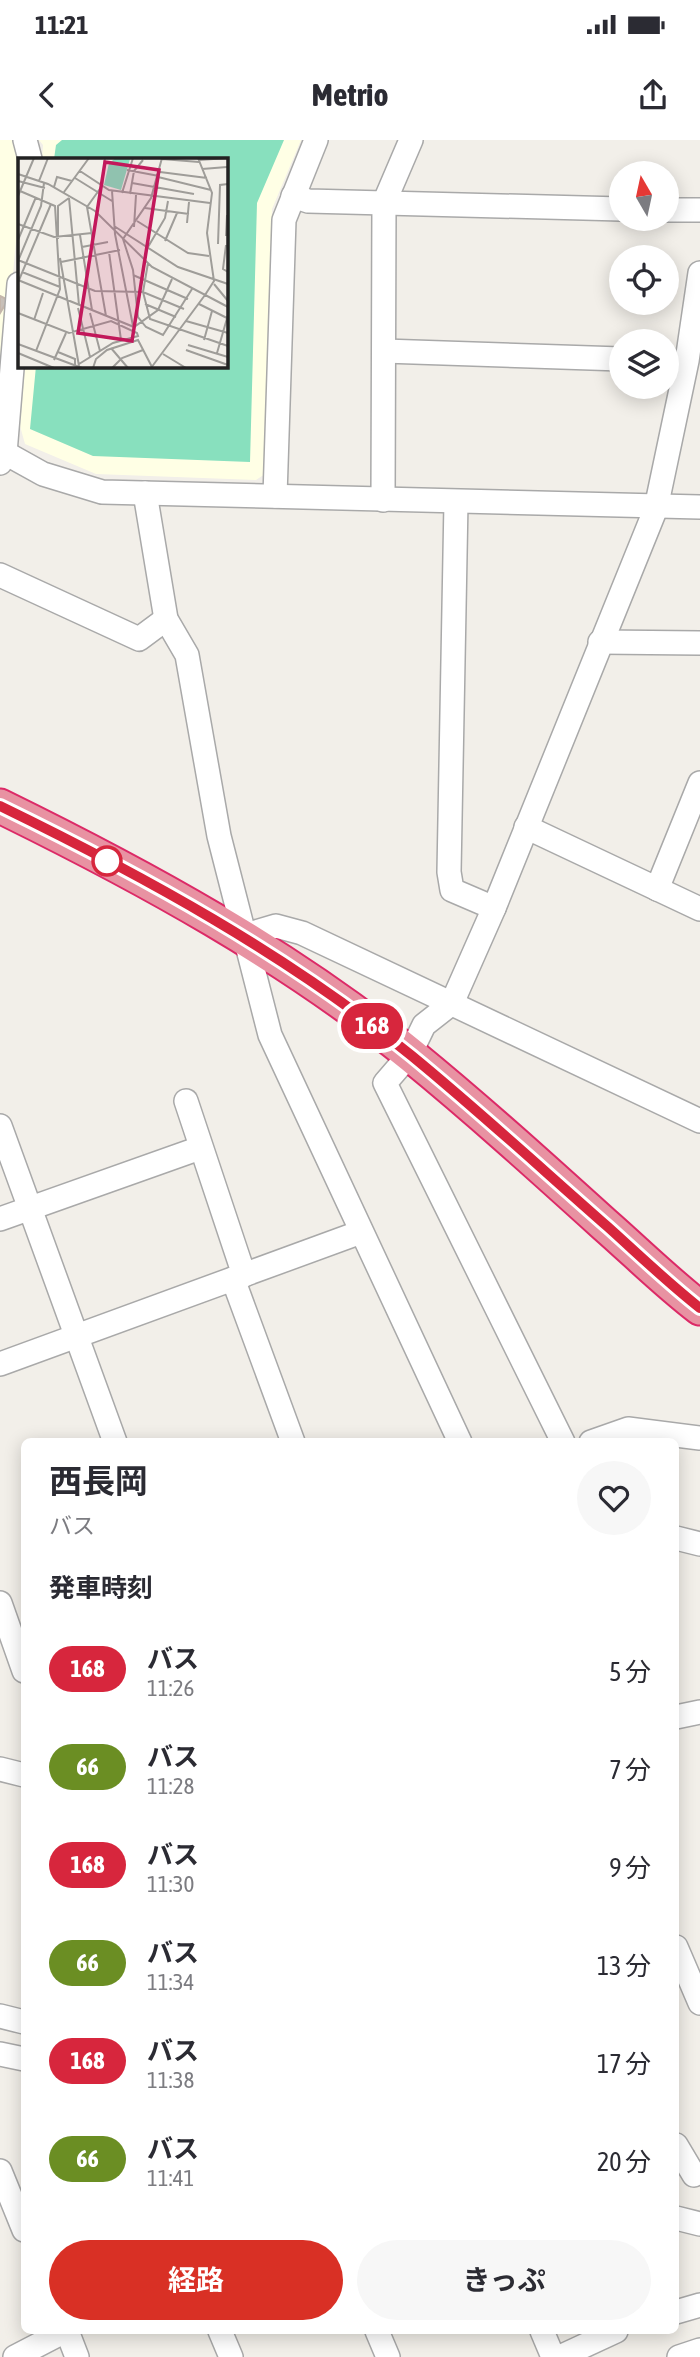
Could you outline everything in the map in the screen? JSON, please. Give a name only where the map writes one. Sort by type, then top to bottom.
[{"type":"highway","points":[[0,806],[66,838],[242,936],[410,1054],[700,1308]]},
{"type":"street","points":[[25,140],[30,158]]},
{"type":"street","points":[[275,496],[284,220],[316,140]]},
{"type":"street","points":[[383,500],[384,203],[411,140]]},
{"type":"street","points":[[293,196],[308,201],[609,209]]},
{"type":"street","points":[[679,210],[700,210]]},
{"type":"street","points":[[561,1438],[385,1083],[410,1054],[424,1026],[452,1003],[494,908],[656,508],[700,273]]},
{"type":"street","points":[[18,294],[2,455],[43,474],[84,488],[102,492],[656,508],[700,507]]},
{"type":"street","points":[[384,351],[609,359]]},
{"type":"street","points":[[145,493],[166,619],[187,656],[219,836],[242,936],[270,1035],[458,1438]]},
{"type":"street","points":[[456,502],[449,872],[452,890],[494,908]]},
{"type":"street","points":[[0,575],[139,639],[166,619]]},
{"type":"street","points":[[600,642],[700,643]]},
{"type":"street","points":[[657,889],[699,790]]},
{"type":"street","points":[[526,827],[700,909]]},
{"type":"street","points":[[242,936],[276,926],[302,933],[700,1121]]},
{"type":"street","points":[[186,1101],[238,1277],[292,1438]]},
{"type":"street","points":[[0,1126],[114,1438]]},
{"type":"street","points":[[0,1219],[200,1148]]},
{"type":"street","points":[[0,1364],[361,1232]]},
{"type":"street","points":[[602,1438],[628,1429],[700,1438]]},
{"type":"street","points":[[679,1539],[700,1544]]},
{"type":"street","points":[[0,1603],[21,1662]]},
{"type":"street","points":[[679,1716],[700,1712]]},
{"type":"street","points":[[0,1769],[21,1774]]},
{"type":"street","points":[[679,1954],[700,2003]]},
{"type":"street","points":[[0,2015],[21,2021]]},
{"type":"street","points":[[0,2054],[21,2058]]},
{"type":"street","points":[[679,2151],[690,2174]]},
{"type":"street","points":[[0,2171],[21,2223]]},
{"type":"street","points":[[679,2219],[700,2224]]},
{"type":"street","points":[[679,2311],[700,2305]]},
{"type":"street","points":[[15,2357],[60,2334]]},
{"type":"street","points":[[67,2334],[77,2357]]},
{"type":"street","points":[[221,2334],[230,2357]]},
{"type":"street","points":[[378,2334],[388,2357]]},
{"type":"street","points":[[543,2334],[553,2357]]},
{"type":"street","points":[[560,2357],[610,2334]]},
{"type":"street","points":[[679,2357],[700,2350]]},
{"type":"shaded area","points":[[0,140],[13,140],[19,149],[18,219],[0,415]]},
{"type":"shaded area","points":[[39,140],[301,140],[272,209],[265,474],[256,480],[96,474],[25,444],[20,426],[25,368],[228,368],[228,158],[42,158],[43,145]]},
{"type":"green space","points":[[62,140],[284,140],[257,203],[250,462],[93,456],[30,429],[36,368],[228,368],[228,158],[54,158],[56,145]]},
{"type":"building","points":[[0,296],[8,300],[0,313]]},
{"type":"bus line","name":"168","points":[[0,806],[66,838],[242,936],[341,1003],[410,1054],[488,1120],[700,1308]]}]
